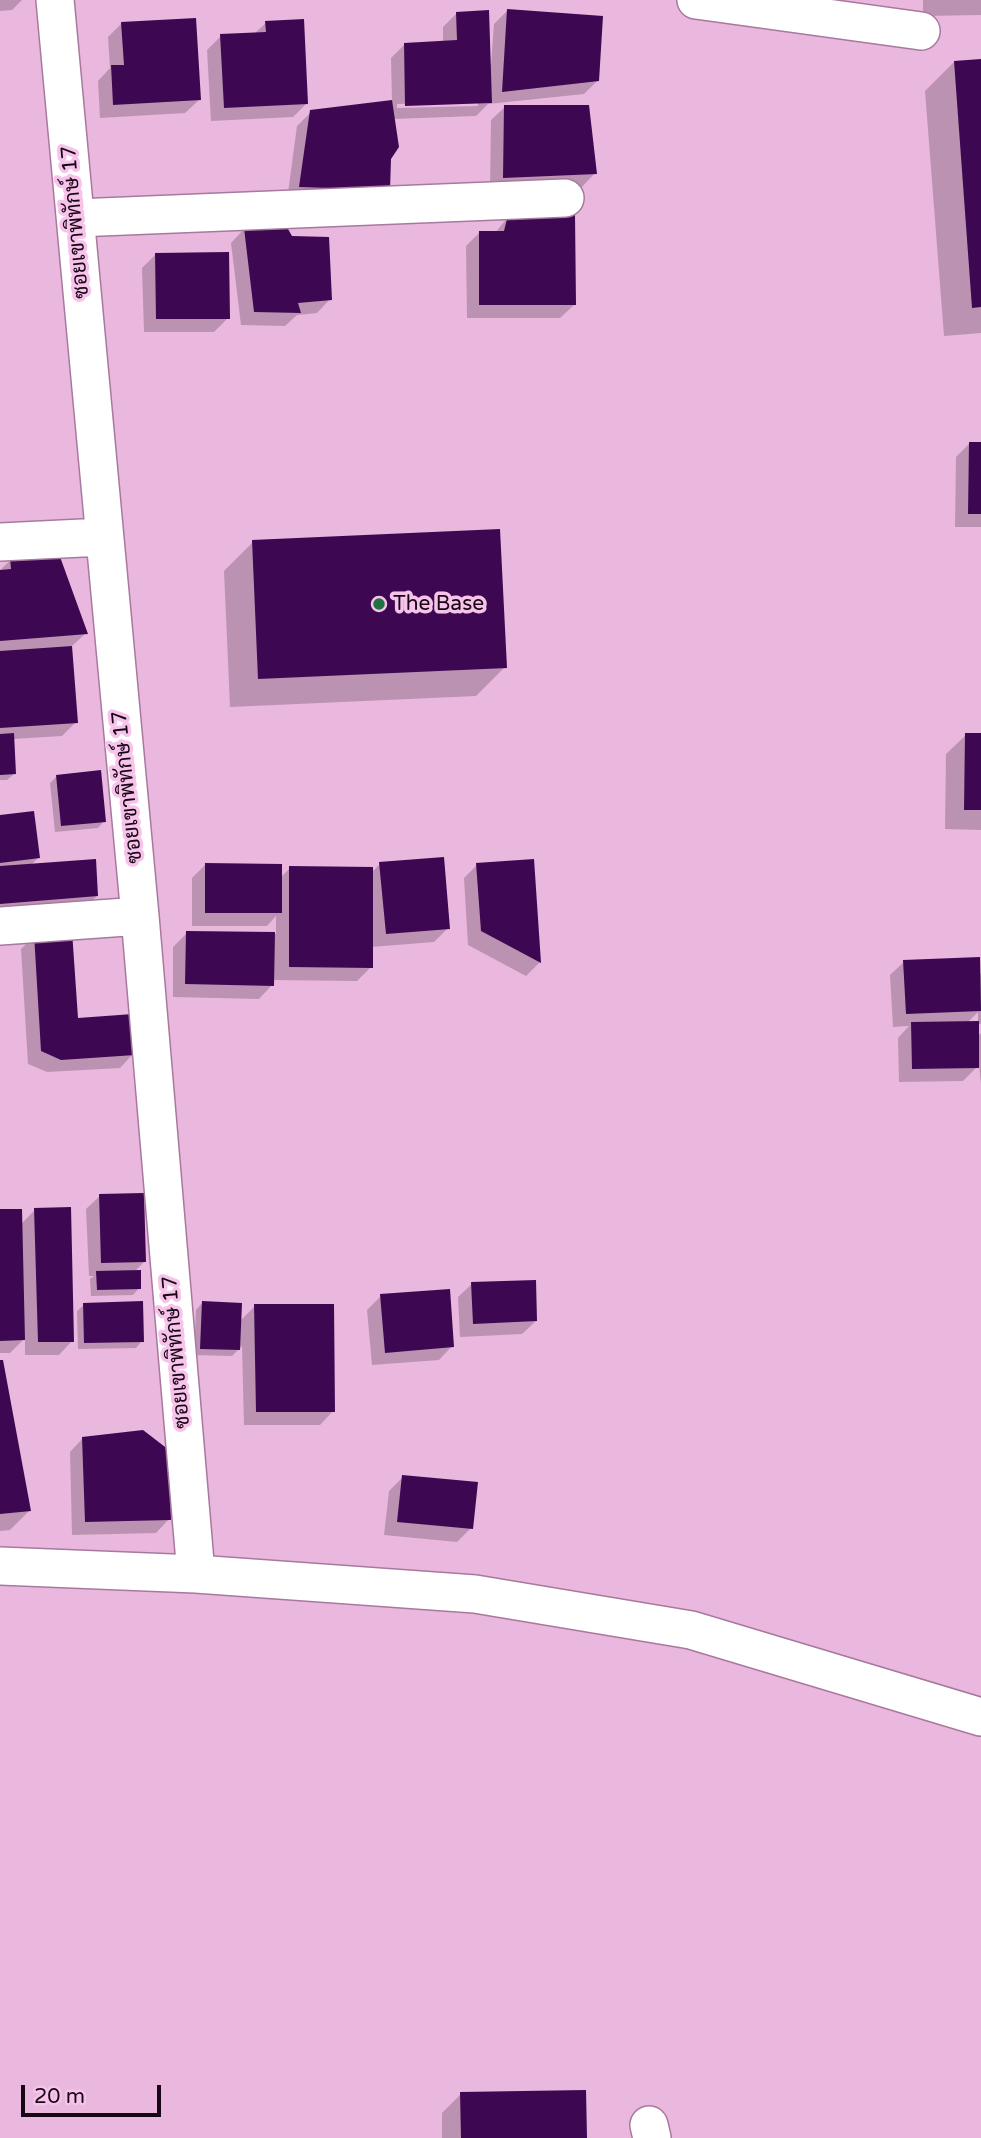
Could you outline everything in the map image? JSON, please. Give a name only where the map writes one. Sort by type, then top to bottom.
[{"type":"street","name":"ซอยเขาพิทักษ์ 17","points":[[55,0],[140,916],[196,1574]]},
{"type":"street","points":[[696,0],[921,31]]},
{"type":"street","points":[[76,218],[565,198]]},
{"type":"street","points":[[0,542],[103,537]]},
{"type":"street","points":[[0,926],[140,916]]},
{"type":"street","points":[[0,1566],[196,1574],[475,1594],[691,1630],[981,1717]]},
{"type":"building","points":[[507,9],[603,16],[599,81],[502,92]]},
{"type":"building","points":[[489,10],[492,103],[405,106],[404,43],[457,40],[456,12]]},
{"type":"building","points":[[196,18],[201,100],[113,105],[111,65],[124,65],[121,22]]},
{"type":"building","points":[[304,19],[308,104],[224,108],[220,34],[266,32],[265,21]]},
{"type":"building","points":[[981,59],[981,307],[972,308],[954,61]]},
{"type":"building","points":[[392,100],[399,147],[391,159],[390,190],[299,187],[310,110]]},
{"type":"building","points":[[504,105],[589,105],[597,174],[503,178]]},
{"type":"building","points":[[508,215],[575,215],[576,305],[479,305],[479,231],[504,231]]},
{"type":"building","points":[[284,222],[292,236],[329,237],[332,300],[298,303],[301,313],[254,312],[244,228]]},
{"type":"building","points":[[229,252],[230,319],[156,319],[155,253]]},
{"type":"building","points":[[969,442],[981,442],[981,514],[968,514]]},
{"type":"building","name":"The Base","points":[[500,529],[507,668],[258,679],[252,540]]},
{"type":"building","points":[[59,554],[88,634],[0,641],[0,570],[11,569],[10,558]]},
{"type":"building","points":[[72,646],[78,723],[0,728],[0,651]]},
{"type":"building","points":[[14,733],[16,774],[0,775],[0,734]]},
{"type":"building","points":[[965,733],[981,733],[981,810],[964,810]]},
{"type":"building","points":[[101,770],[106,822],[61,826],[56,775]]},
{"type":"building","points":[[34,811],[40,858],[0,863],[0,815]]},
{"type":"building","points":[[444,857],[450,929],[386,934],[379,862]]},
{"type":"building","points":[[96,859],[98,896],[0,904],[0,866]]},
{"type":"building","points":[[534,859],[541,963],[481,931],[476,863]]},
{"type":"building","points":[[205,863],[282,864],[282,913],[205,913]]},
{"type":"building","points":[[289,866],[373,867],[373,968],[289,967]]},
{"type":"building","points":[[72,931],[78,1018],[133,1014],[135,1055],[61,1060],[41,1051],[34,934]]},
{"type":"building","points":[[186,931],[275,932],[274,986],[185,984]]},
{"type":"building","points":[[980,957],[981,1011],[906,1014],[903,960]]},
{"type":"building","points":[[979,1021],[979,1068],[912,1069],[911,1022]]},
{"type":"building","points":[[144,1193],[146,1262],[101,1263],[99,1194]]},
{"type":"building","points":[[71,1207],[74,1342],[38,1342],[34,1208]]},
{"type":"building","points":[[0,1209],[22,1209],[25,1340],[0,1341]]},
{"type":"building","points":[[141,1270],[141,1289],[97,1290],[96,1271]]},
{"type":"building","points":[[536,1280],[537,1321],[473,1324],[471,1282]]},
{"type":"building","points":[[450,1289],[454,1347],[385,1353],[380,1294]]},
{"type":"building","points":[[143,1301],[144,1342],[84,1343],[83,1303]]},
{"type":"building","points":[[202,1301],[242,1303],[240,1350],[200,1349]]},
{"type":"building","points":[[254,1304],[334,1304],[335,1412],[256,1412]]},
{"type":"building","points":[[0,1360],[3,1360],[31,1511],[0,1514]]},
{"type":"building","points":[[143,1430],[169,1450],[171,1520],[85,1522],[82,1437]]},
{"type":"building","points":[[402,1475],[478,1482],[473,1529],[397,1522]]},
{"type":"building","points":[[586,2090],[587,2138],[461,2138],[460,2092]]},
{"type":"place","name":"The Base","points":[[379,604]]}]
